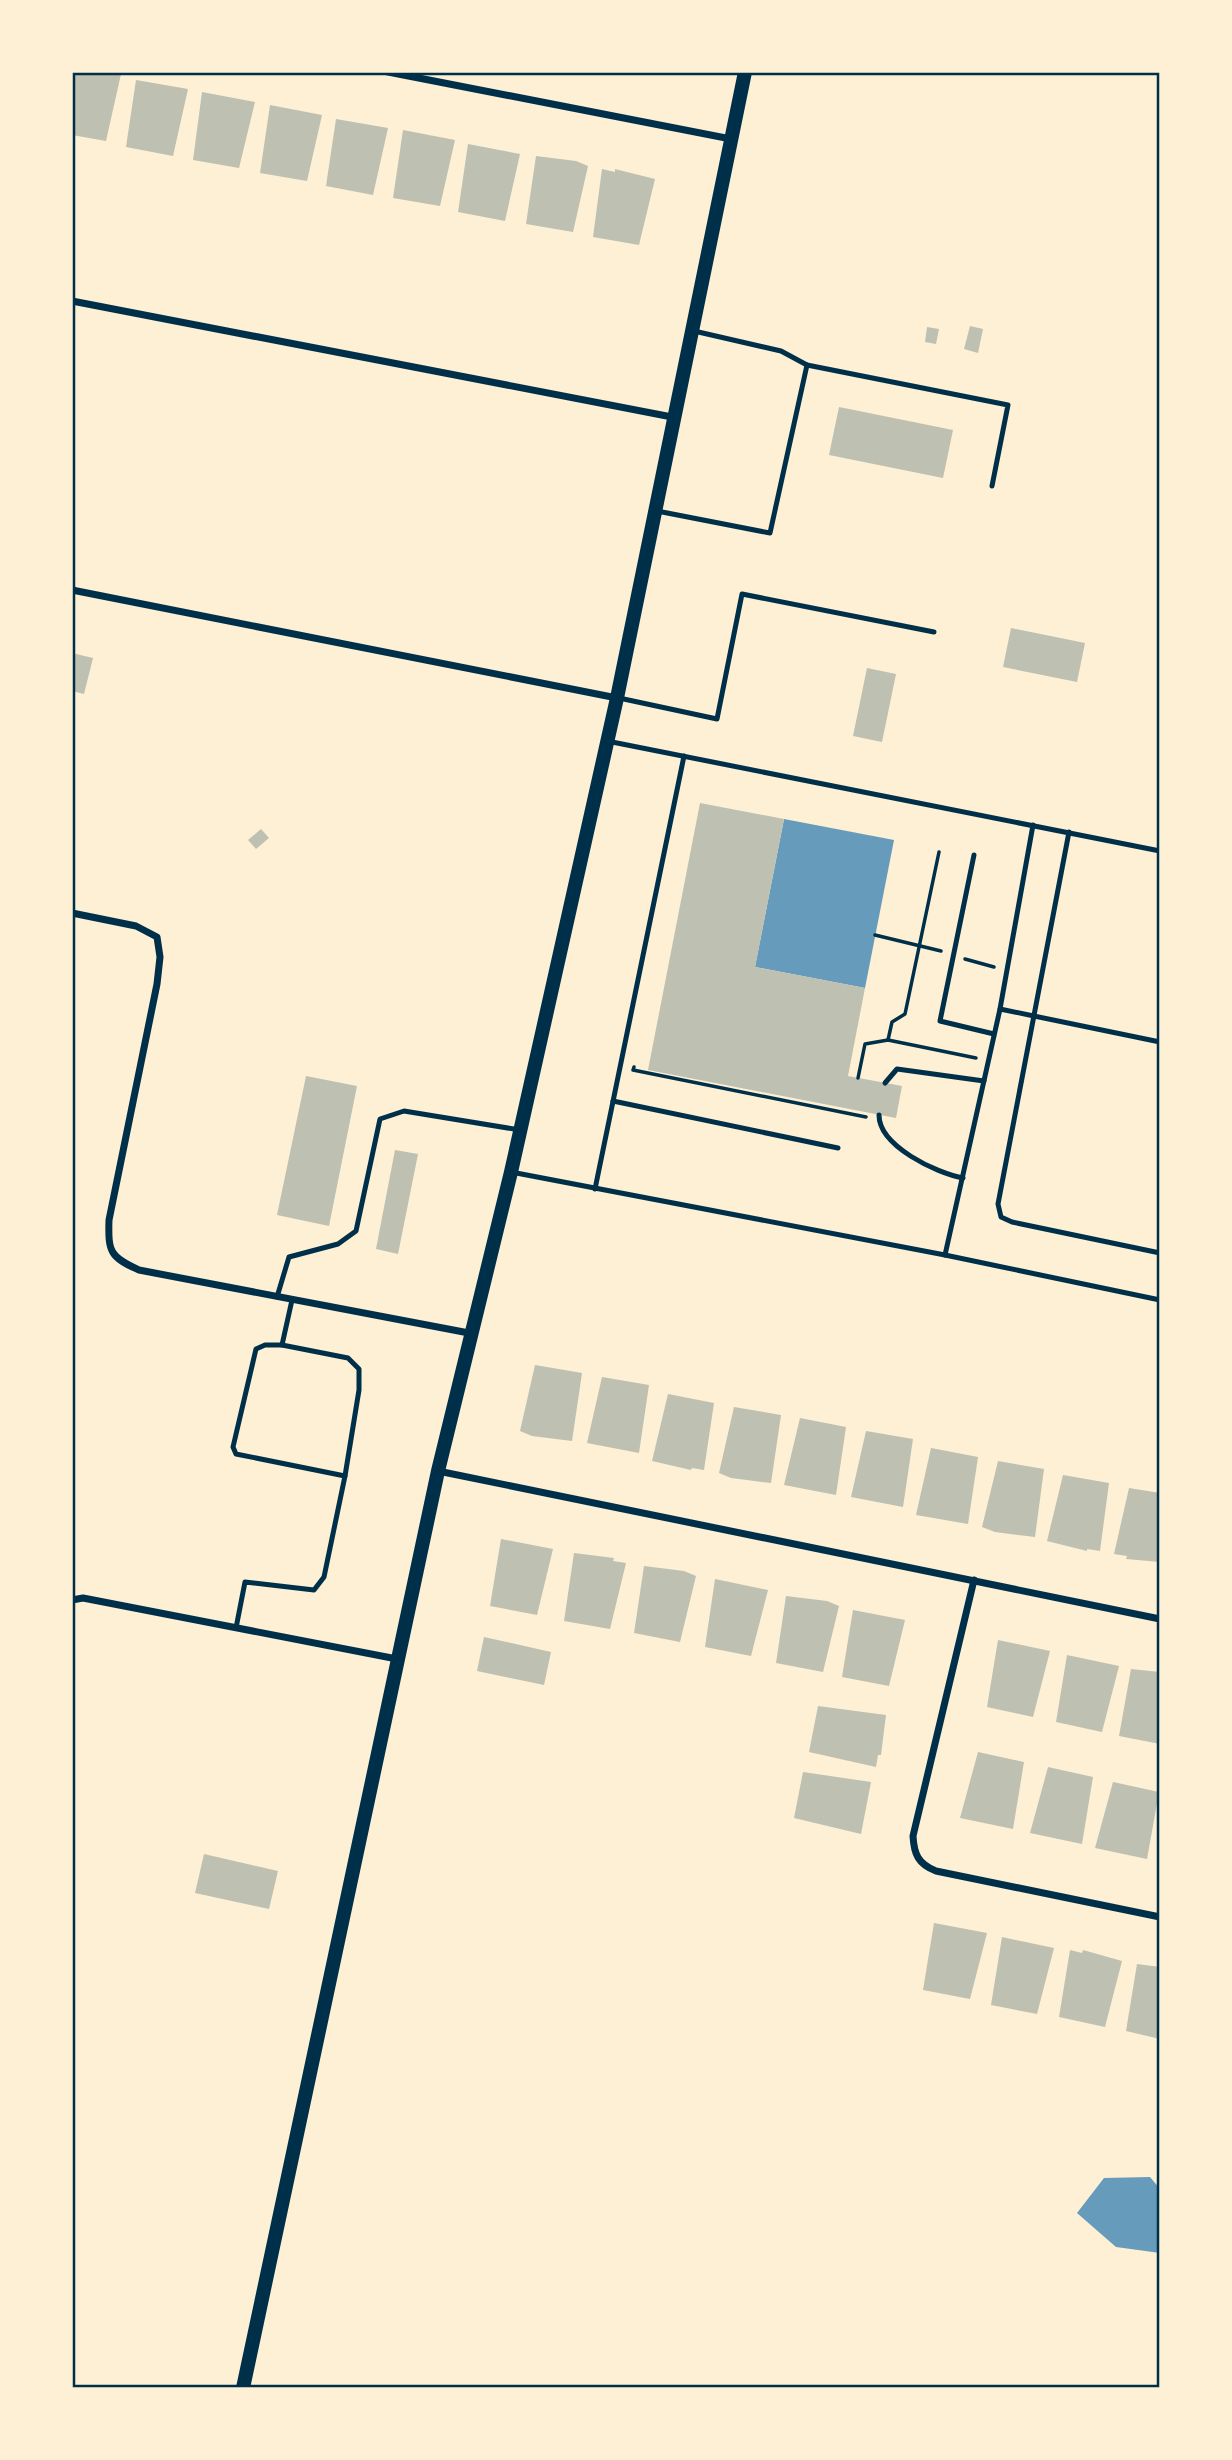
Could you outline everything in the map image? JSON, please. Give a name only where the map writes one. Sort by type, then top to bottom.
[{"type":"main road","points":[[243,2388],[438,1471],[469,1333],[511,1172],[617,698],[672,417],[745,72]]},
{"type":"street","points":[[388,72],[731,139]]},
{"type":"street","points":[[72,301],[672,417]]},
{"type":"street","points":[[72,590],[617,698]]},
{"type":"street","points":[[72,913],[136,926],[158,937],[157,984],[109,1220],[108,1243],[116,1260],[139,1270],[469,1333]]},
{"type":"street","points":[[438,1471],[1160,1619]]},
{"type":"street","points":[[974,1580],[912,1836],[914,1854],[924,1866],[936,1871],[1160,1917]]},
{"type":"street","points":[[72,1600],[83,1598],[397,1659]]},
{"type":"lane","points":[[690,331],[781,351],[807,365],[1008,405],[992,486]]},
{"type":"lane","points":[[654,511],[770,533],[807,365]]},
{"type":"lane","points":[[617,698],[717,719],[742,594],[934,632]]},
{"type":"lane","points":[[607,741],[1160,851]]},
{"type":"lane","points":[[595,1189],[684,756]]},
{"type":"lane","points":[[945,1255],[1000,1009],[1033,825]]},
{"type":"lane","points":[[1069,832],[998,1204],[1001,1217],[1012,1222],[1160,1254]]},
{"type":"lane","points":[[974,855],[940,1021],[994,1034]]},
{"type":"lane","points":[[1000,1009],[1160,1042]]},
{"type":"lane","points":[[885,1083],[897,1069],[984,1081]]},
{"type":"lane","points":[[613,1101],[838,1148]]},
{"type":"lane","points":[[277,1297],[289,1257],[338,1244],[356,1231],[380,1119],[404,1111],[520,1130]]},
{"type":"lane","points":[[879,1117],[882,1131],[918,1161],[950,1176],[963,1178]]},
{"type":"lane","points":[[511,1172],[945,1255],[1160,1300]]},
{"type":"lane","points":[[282,1345],[292,1300]]},
{"type":"lane","points":[[236,1628],[244,1582],[314,1590],[324,1577],[345,1476],[359,1390],[359,1369],[348,1357],[282,1345],[265,1345],[256,1349],[233,1447],[236,1454],[345,1476]]},
{"type":"path","points":[[888,1040],[892,1022],[905,1014],[939,852]]},
{"type":"path","points":[[875,935],[994,967]]},
{"type":"path","points":[[858,1078],[865,1044],[888,1040],[988,1060]]},
{"type":"path","points":[[636,1059],[633,1070],[879,1117]]},
{"type":"water","points":[[784,819],[894,840],[865,988],[755,967]]},
{"type":"water","points":[[1150,2177],[1160,2189],[1160,2253],[1116,2247],[1077,2213],[1104,2178]]},
{"type":"building","points":[[72,72],[121,74],[106,141],[72,135]]},
{"type":"building","points":[[136,80],[188,89],[173,156],[126,147]]},
{"type":"building","points":[[202,92],[255,102],[239,168],[193,160]]},
{"type":"building","points":[[270,105],[322,115],[307,181],[260,173]]},
{"type":"building","points":[[336,119],[388,128],[373,195],[326,186]]},
{"type":"building","points":[[403,130],[455,140],[440,206],[393,198]]},
{"type":"building","points":[[468,144],[520,154],[505,221],[458,212]]},
{"type":"building","points":[[536,156],[576,161],[588,166],[573,232],[526,224]]},
{"type":"building","points":[[602,169],[615,172],[615,169],[655,179],[639,245],[593,237]]},
{"type":"building","points":[[970,326],[983,329],[978,353],[964,349]]},
{"type":"building","points":[[927,327],[939,329],[936,344],[925,342]]},
{"type":"building","points":[[839,407],[953,430],[943,478],[829,455]]},
{"type":"building","points":[[1011,628],[1085,643],[1077,682],[1003,667]]},
{"type":"building","points":[[72,653],[93,658],[84,694],[72,691]]},
{"type":"building","points":[[867,668],[896,674],[882,742],[853,736]]},
{"type":"building","points":[[700,803],[784,819],[755,967],[865,988],[848,1076],[902,1086],[896,1118],[648,1070]]},
{"type":"building","points":[[261,829],[269,838],[256,849],[248,840]]},
{"type":"building","points":[[306,1076],[357,1086],[329,1226],[277,1215]]},
{"type":"building","points":[[395,1150],[418,1154],[398,1254],[376,1249]]},
{"type":"building","points":[[535,1365],[582,1373],[572,1441],[532,1436],[520,1431]]},
{"type":"building","points":[[602,1377],[649,1385],[639,1453],[587,1443]]},
{"type":"building","points":[[668,1394],[714,1403],[704,1470],[691,1470],[652,1461]]},
{"type":"building","points":[[734,1407],[781,1415],[771,1483],[731,1478],[719,1473]]},
{"type":"building","points":[[800,1418],[846,1427],[836,1495],[784,1485]]},
{"type":"building","points":[[866,1431],[913,1439],[903,1507],[851,1497]]},
{"type":"building","points":[[931,1448],[978,1457],[968,1524],[916,1515]]},
{"type":"building","points":[[998,1461],[1044,1469],[1035,1537],[995,1532],[982,1527]]},
{"type":"building","points":[[1063,1475],[1109,1483],[1100,1551],[1087,1551],[1047,1541]]},
{"type":"building","points":[[1129,1488],[1160,1493],[1160,1562],[1126,1559],[1127,1556],[1114,1554]]},
{"type":"building","points":[[501,1539],[553,1549],[537,1615],[490,1606]]},
{"type":"building","points":[[574,1553],[614,1558],[613,1561],[626,1563],[610,1629],[564,1621]]},
{"type":"building","points":[[644,1566],[684,1571],[696,1576],[680,1642],[634,1633]]},
{"type":"building","points":[[715,1579],[768,1590],[751,1656],[705,1647]]},
{"type":"building","points":[[786,1596],[827,1601],[839,1606],[823,1672],[776,1663]]},
{"type":"building","points":[[853,1610],[905,1620],[889,1686],[842,1677]]},
{"type":"building","points":[[484,1637],[551,1652],[544,1685],[477,1671]]},
{"type":"building","points":[[998,1640],[1050,1651],[1033,1717],[987,1707]]},
{"type":"building","points":[[1067,1655],[1119,1666],[1102,1732],[1056,1722]]},
{"type":"building","points":[[1131,1669],[1160,1672],[1160,1744],[1119,1736]]},
{"type":"building","points":[[818,1706],[886,1715],[881,1755],[878,1755],[876,1767],[809,1752]]},
{"type":"building","points":[[978,1752],[1024,1762],[1013,1829],[960,1818]]},
{"type":"building","points":[[1048,1767],[1093,1777],[1082,1844],[1030,1833]]},
{"type":"building","points":[[803,1772],[871,1782],[861,1834],[794,1818]]},
{"type":"building","points":[[1113,1782],[1159,1792],[1147,1859],[1095,1848]]},
{"type":"building","points":[[204,1854],[278,1871],[269,1909],[195,1893]]},
{"type":"building","points":[[934,1923],[987,1933],[970,1999],[923,1990]]},
{"type":"building","points":[[1002,1937],[1054,1948],[1037,2014],[991,2005]]},
{"type":"building","points":[[1070,1950],[1082,1953],[1083,1950],[1122,1961],[1105,2027],[1059,2017]]},
{"type":"building","points":[[1137,1964],[1160,1967],[1160,2039],[1126,2031]]}]
